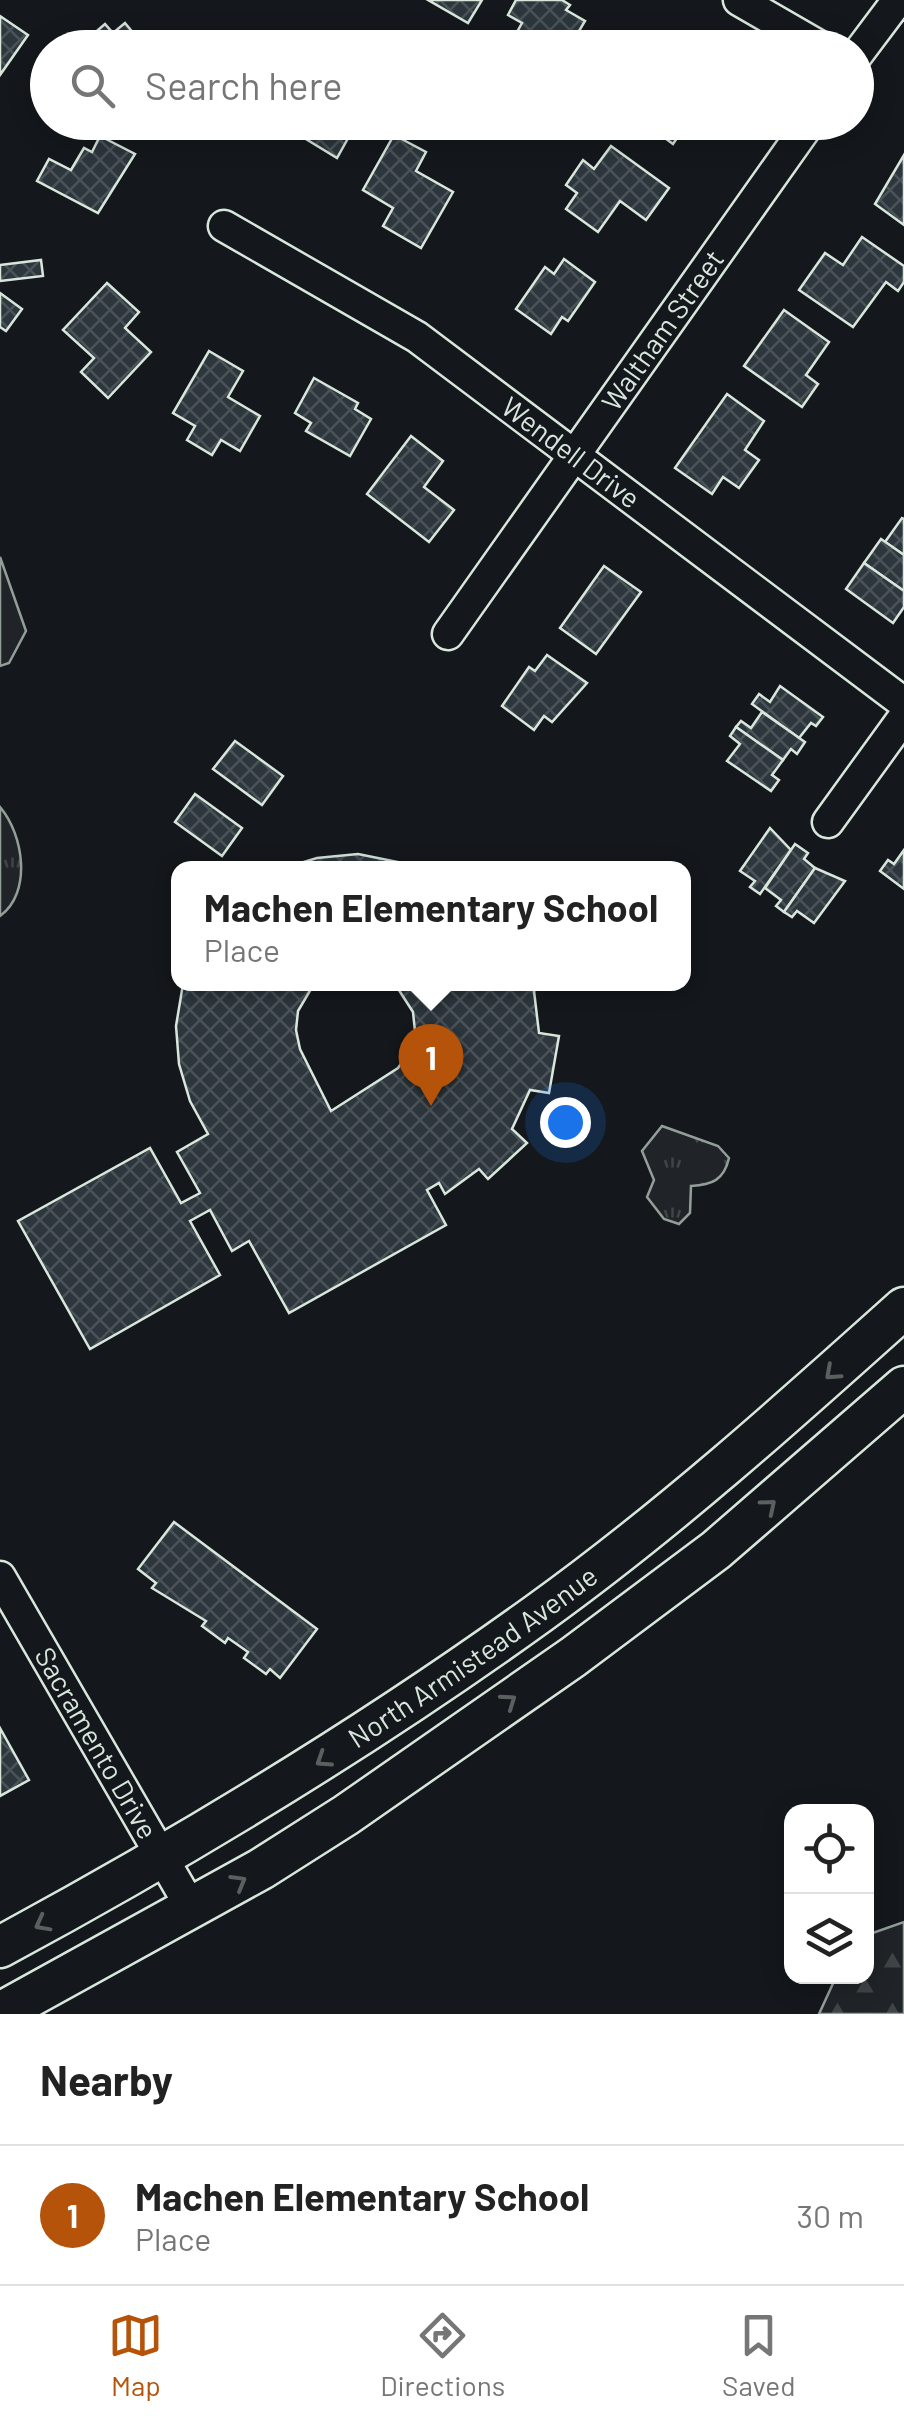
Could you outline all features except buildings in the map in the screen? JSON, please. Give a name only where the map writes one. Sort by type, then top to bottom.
[{"type":"main road","name":"North Armistead Avenue","points":[[0,1946],[164,1858],[318,1764],[540,1612],[742,1453],[904,1308]]},
{"type":"main road","name":"North Armistead Avenue","points":[[0,2013],[192,1908],[346,1815],[573,1657],[716,1550],[904,1388]]},
{"type":"street","points":[[739,0],[791,30]]},
{"type":"street","points":[[874,32],[898,0]]},
{"type":"street","name":"Waltham Street","points":[[448,634],[797,140]]},
{"type":"street","name":"Wendell Drive","points":[[224,226],[417,338],[577,454],[904,703]]},
{"type":"street","points":[[828,822],[904,716]]},
{"type":"street","name":"Sacramento Drive","points":[[0,1577],[192,1908]]},
{"type":"green space","points":[[0,557],[26,631],[9,663],[0,666]]},
{"type":"green space","points":[[0,807],[15,833],[21,863],[17,893],[0,916]]},
{"type":"green space","points":[[662,1126],[718,1146],[729,1158],[716,1180],[691,1186],[690,1213],[679,1224],[664,1219],[647,1197],[654,1180],[642,1151]]},
{"type":"green space","points":[[904,1922],[904,2014],[819,2014],[833,1984],[874,1984],[874,1933]]},
{"type":"place","name":"Machen Elementary School","points":[[431,1106]]}]
